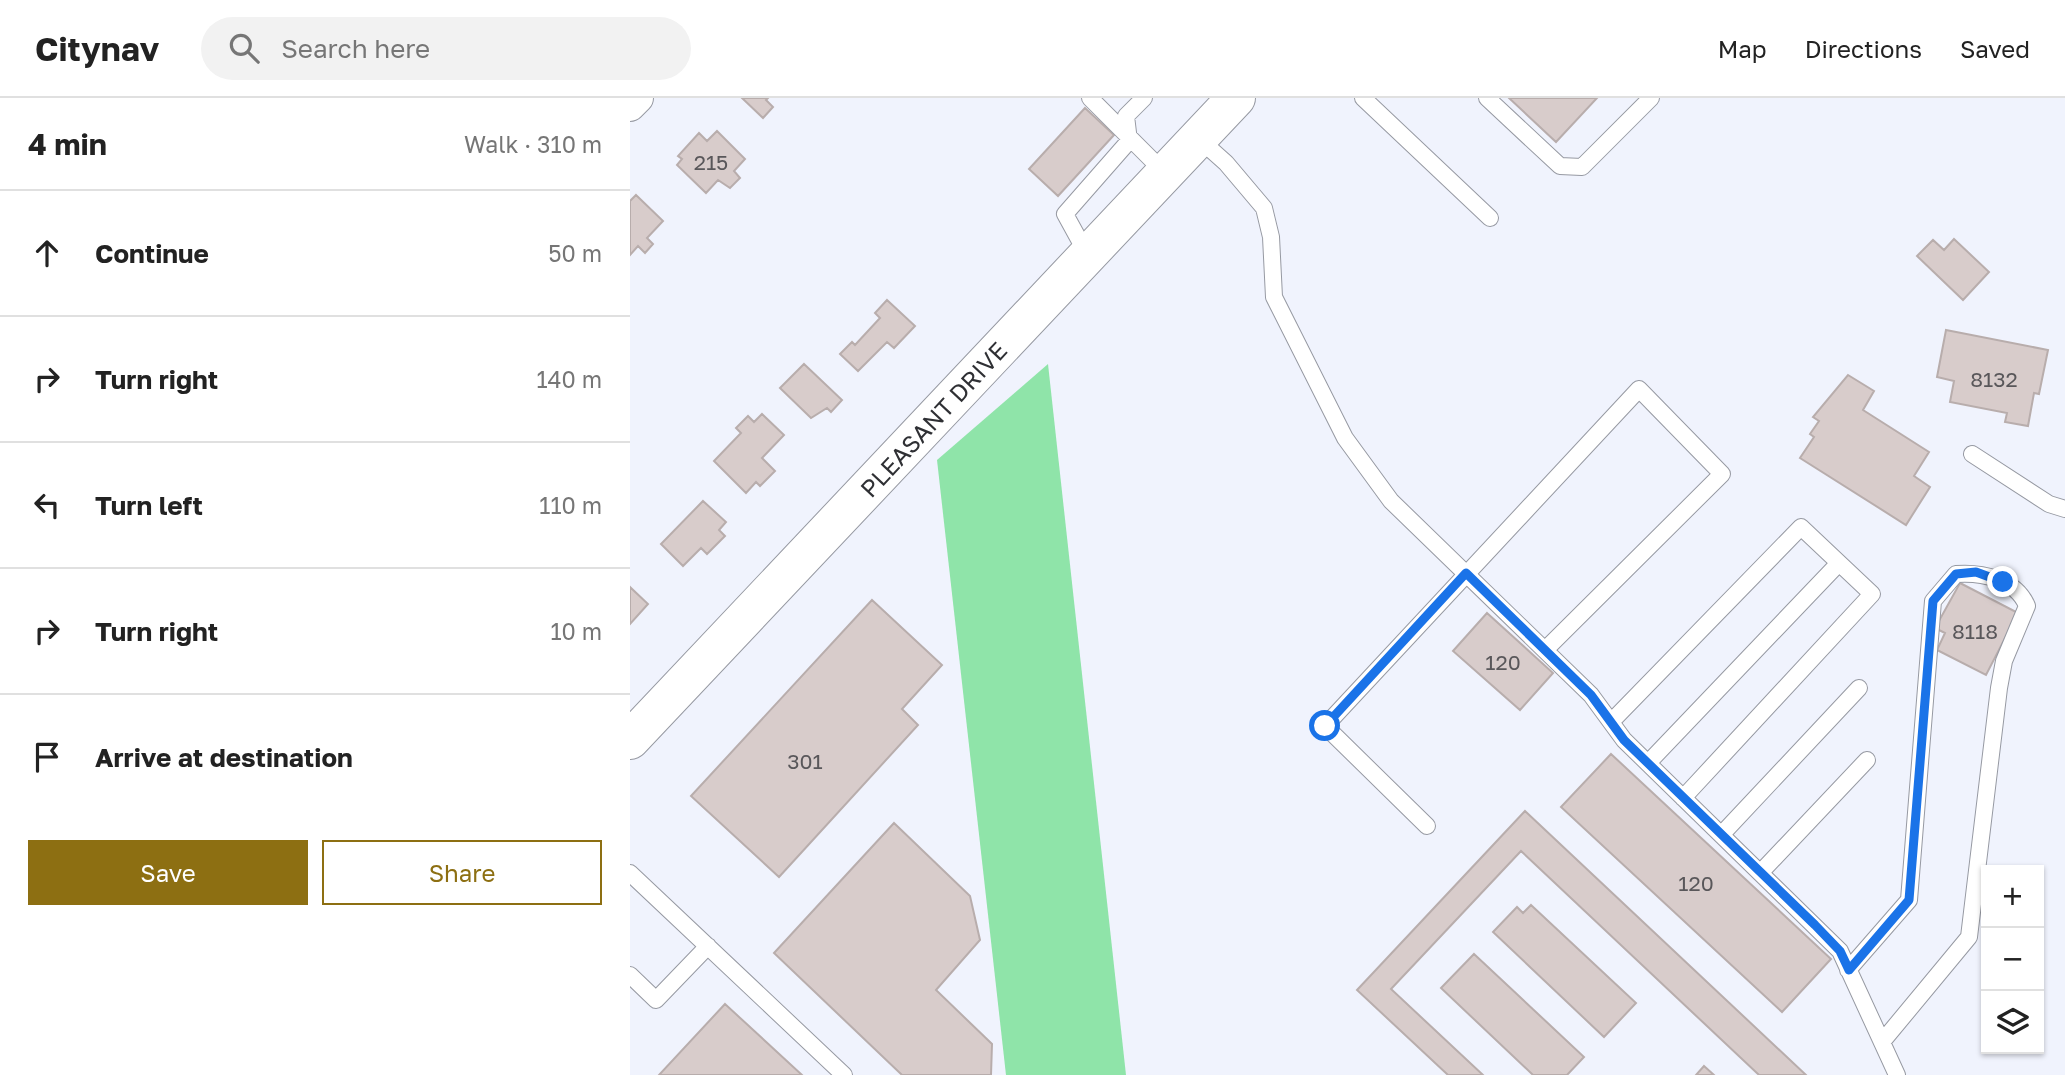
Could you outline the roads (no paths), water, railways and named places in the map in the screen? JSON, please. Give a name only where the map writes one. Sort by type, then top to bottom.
[{"type":"street","points":[[630,106],[638,98]]},
{"type":"street","name":"PLEASANT DRIVE","points":[[631,738],[1236,98]]},
{"type":"lane","points":[[1090,98],[1129,141],[1165,173]]},
{"type":"lane","points":[[1088,256],[1065,214],[1129,141],[1126,116],[1143,98]]},
{"type":"lane","points":[[1363,98],[1490,218]]},
{"type":"lane","points":[[1487,98],[1560,166],[1582,167],[1651,98]]},
{"type":"lane","points":[[1198,138],[1226,163],[1264,208],[1271,237],[1274,297],[1345,438],[1391,500],[1591,695],[1624,740],[1840,951],[1897,1075]]},
{"type":"lane","points":[[1427,826],[1325,726],[1639,389],[1722,474],[1545,650]]},
{"type":"lane","points":[[1972,454],[2049,503],[2065,509]]},
{"type":"lane","points":[[1611,722],[1801,527],[1872,594],[1684,798]]},
{"type":"lane","points":[[1648,763],[1839,563]]},
{"type":"lane","points":[[1849,970],[1909,900],[1933,601],[1956,574],[1976,572],[2003,582],[2024,596],[2027,606],[2004,661],[1999,688],[1969,937],[1882,1042]]},
{"type":"lane","points":[[1721,834],[1859,688]]},
{"type":"lane","points":[[1761,872],[1867,760]]},
{"type":"lane","points":[[630,873],[844,1075]]},
{"type":"lane","points":[[630,975],[656,1000],[708,946]]}]
